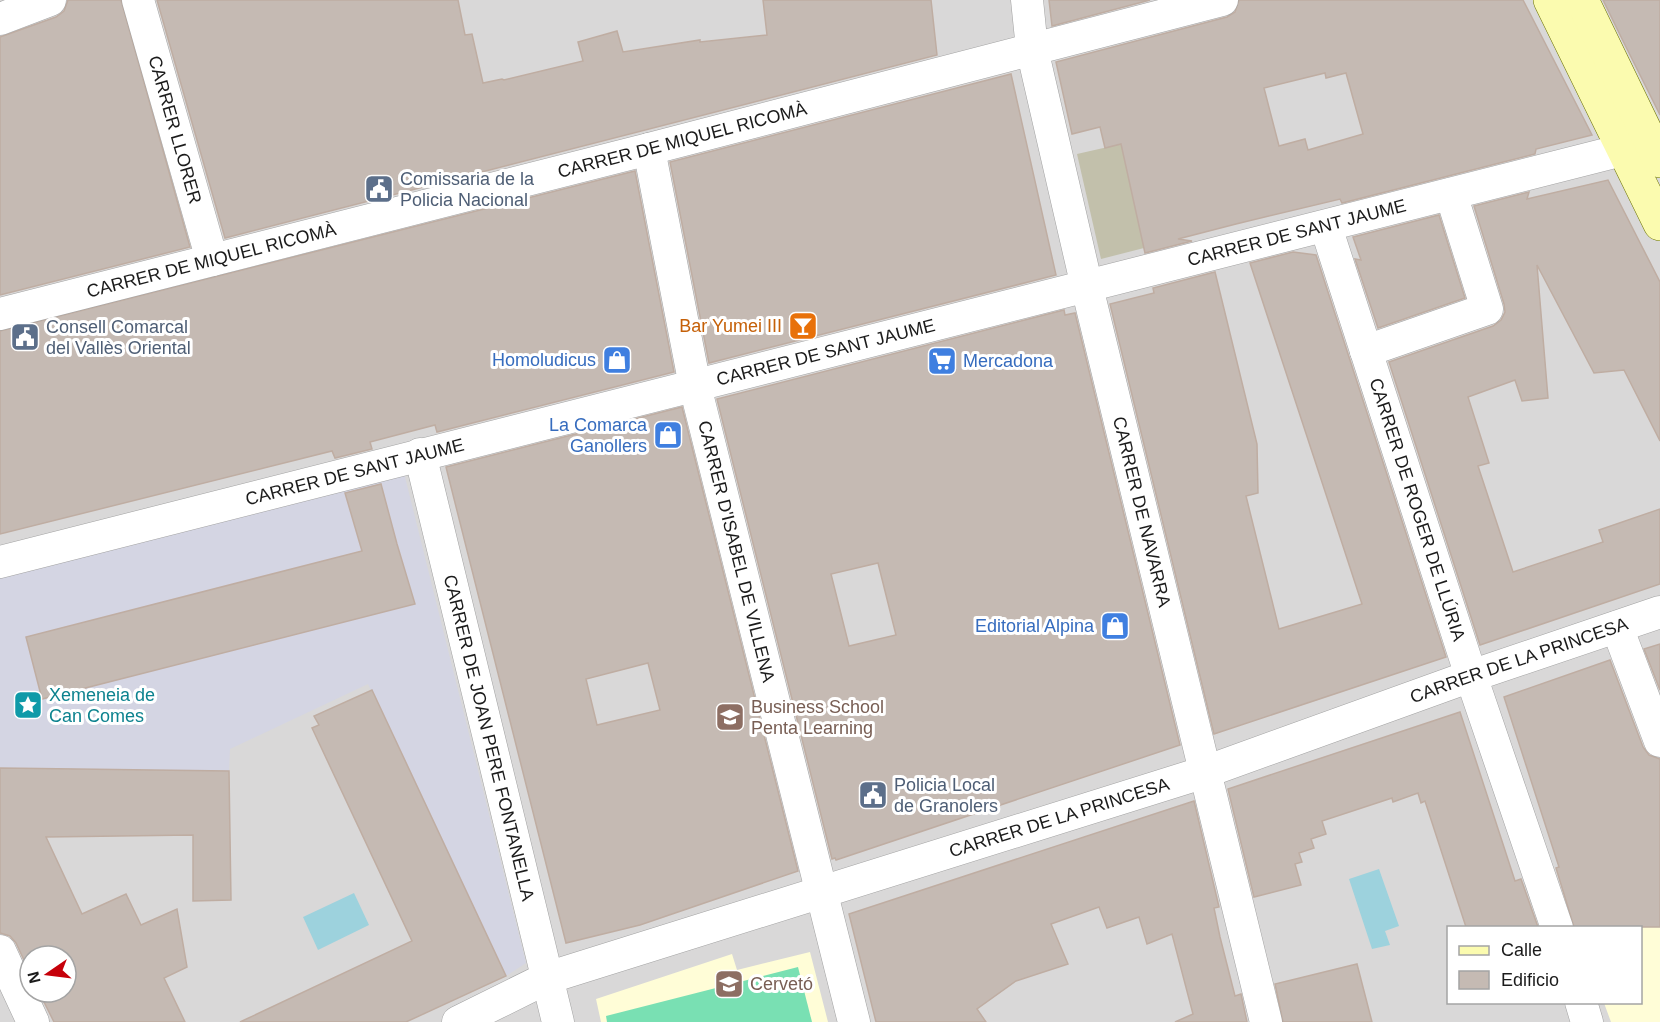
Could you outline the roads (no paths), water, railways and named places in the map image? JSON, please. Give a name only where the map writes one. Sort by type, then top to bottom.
[{"type":"street","points":[[0,18],[50,0]]},
{"type":"street","name":"CARRER LLORER","points":[[138,0],[212,260]]},
{"type":"street","name":"CARRER DE NAVARRA","points":[[1027,0],[1032,48],[1087,287],[1266,1022]]},
{"type":"street","name":"CARRER DE MIQUEL RICOMÀ","points":[[0,314],[1222,0]]},
{"type":"street","points":[[1550,0],[1645,152]]},
{"type":"street","points":[[1582,0],[1645,152],[1660,224]]},
{"type":"street","name":"CARRER D'ISABEL DE VILLENA","points":[[649,149],[695,386],[854,1022]]},
{"type":"street","name":"CARRER DE SANT JAUME","points":[[0,562],[1450,194],[1645,152]]},
{"type":"street","points":[[1366,351],[1487,309],[1450,194]]},
{"type":"street","name":"CARRER DE ROGER DE LLÚRIA","points":[[1326,227],[1471,676],[1557,926]]},
{"type":"street","name":"CARRER DE JOAN PERE FONTANELLA","points":[[420,454],[558,1022]]},
{"type":"street","name":"CARRER DE LA PRINCESA","points":[[458,1022],[547,978],[1205,772],[1471,676],[1660,612]]},
{"type":"street","points":[[1617,627],[1660,741]]},
{"type":"street","points":[[0,951],[33,1022]]},
{"type":"street","points":[[1582,1004],[1587,1022]]},
{"type":"water","points":[[1379,869],[1399,926],[1385,931],[1390,945],[1372,949],[1349,879]]},
{"type":"water","points":[[354,893],[369,925],[318,950],[303,917]]},
{"type":"place","name":"Comissaria de la Policia Nacional","points":[[379,189]]},
{"type":"place","name":"Bar Yumei III","points":[[803,326]]},
{"type":"place","name":"Consell Comarcal del Vallès Oriental","points":[[25,337]]},
{"type":"place","name":"Homoludicus","points":[[617,360]]},
{"type":"place","name":"Mercadona","points":[[942,361]]},
{"type":"place","name":"La Comarca Ganollers","points":[[668,435]]},
{"type":"place","name":"Editorial Alpina","points":[[1115,626]]},
{"type":"place","name":"Xemeneia de Can Comes","points":[[28,705]]},
{"type":"place","name":"Business School Penta Learning","points":[[730,717]]},
{"type":"place","name":"Policia Local de Granolers","points":[[873,795]]},
{"type":"place","name":"Cervetó","points":[[729,984]]}]
